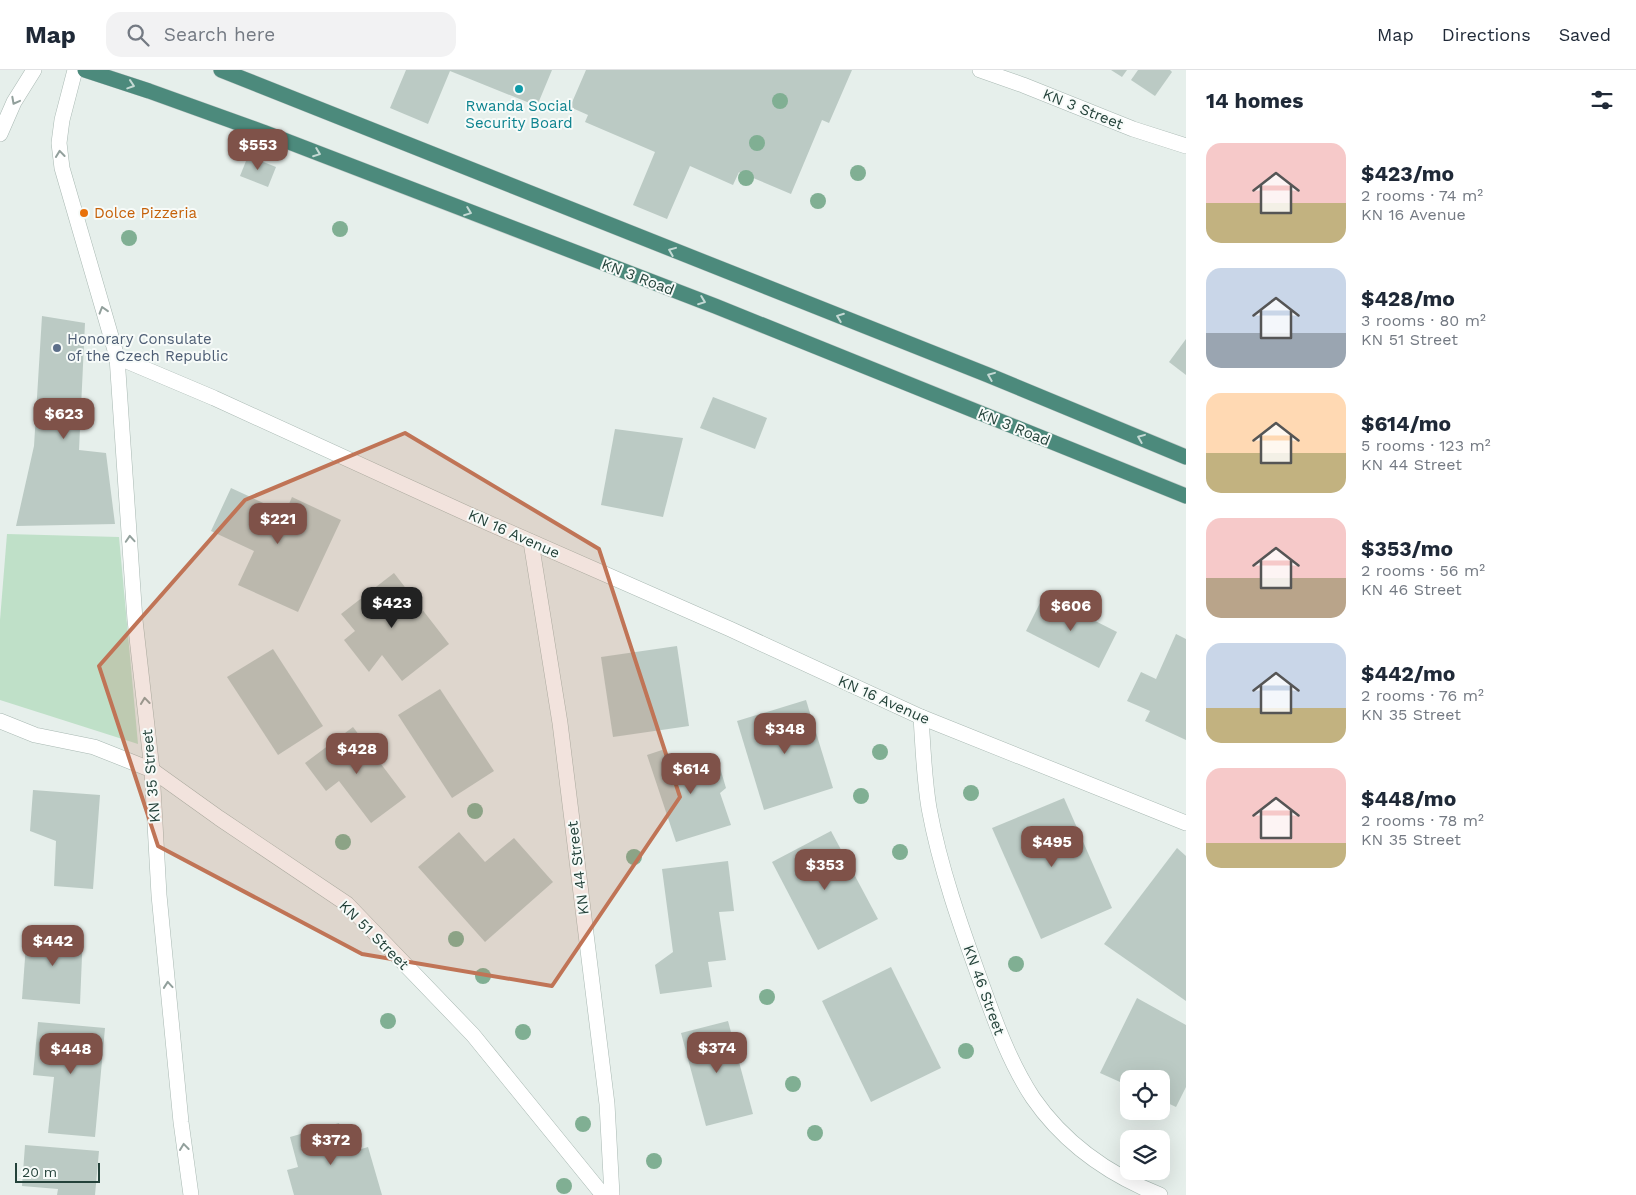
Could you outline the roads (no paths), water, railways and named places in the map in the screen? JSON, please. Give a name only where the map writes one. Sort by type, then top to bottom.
[{"type":"highway","name":"KN 3 Road","points":[[85,70],[150,91],[263,132],[705,302],[1186,496]]},
{"type":"highway","points":[[221,70],[988,375],[1186,457]]},
{"type":"street","points":[[0,134],[14,102],[34,70]]},
{"type":"street","points":[[75,70],[59,142],[62,168],[117,357]]},
{"type":"street","name":"KN 3 Street","points":[[980,70],[1133,129],[1186,146]]},
{"type":"street","name":"KN 16 Avenue","points":[[117,357],[214,398],[531,542],[730,629],[921,717],[1186,823]]},
{"type":"street","name":"KN 35 Street","points":[[117,357],[135,620],[152,770],[160,904],[190,1195]]},
{"type":"street","name":"KN 44 Street","points":[[531,542],[561,733],[606,1104],[612,1195]]},
{"type":"street","name":"KN 46 Street","points":[[921,717],[929,806],[944,872],[966,942],[1011,1061],[1034,1099],[1054,1124],[1087,1155],[1118,1176],[1160,1195]]},
{"type":"street","name":"KN 51 Street","points":[[0,721],[35,734],[94,747],[152,770],[218,818],[347,904],[473,1035],[603,1195]]},
{"type":"place","name":"Rwanda Social Security Board","points":[[519,89]]},
{"type":"place","name":"Dolce Pizzeria","points":[[84,213]]},
{"type":"place","name":"Honorary Consulate of the Czech Republic","points":[[57,348]]}]
